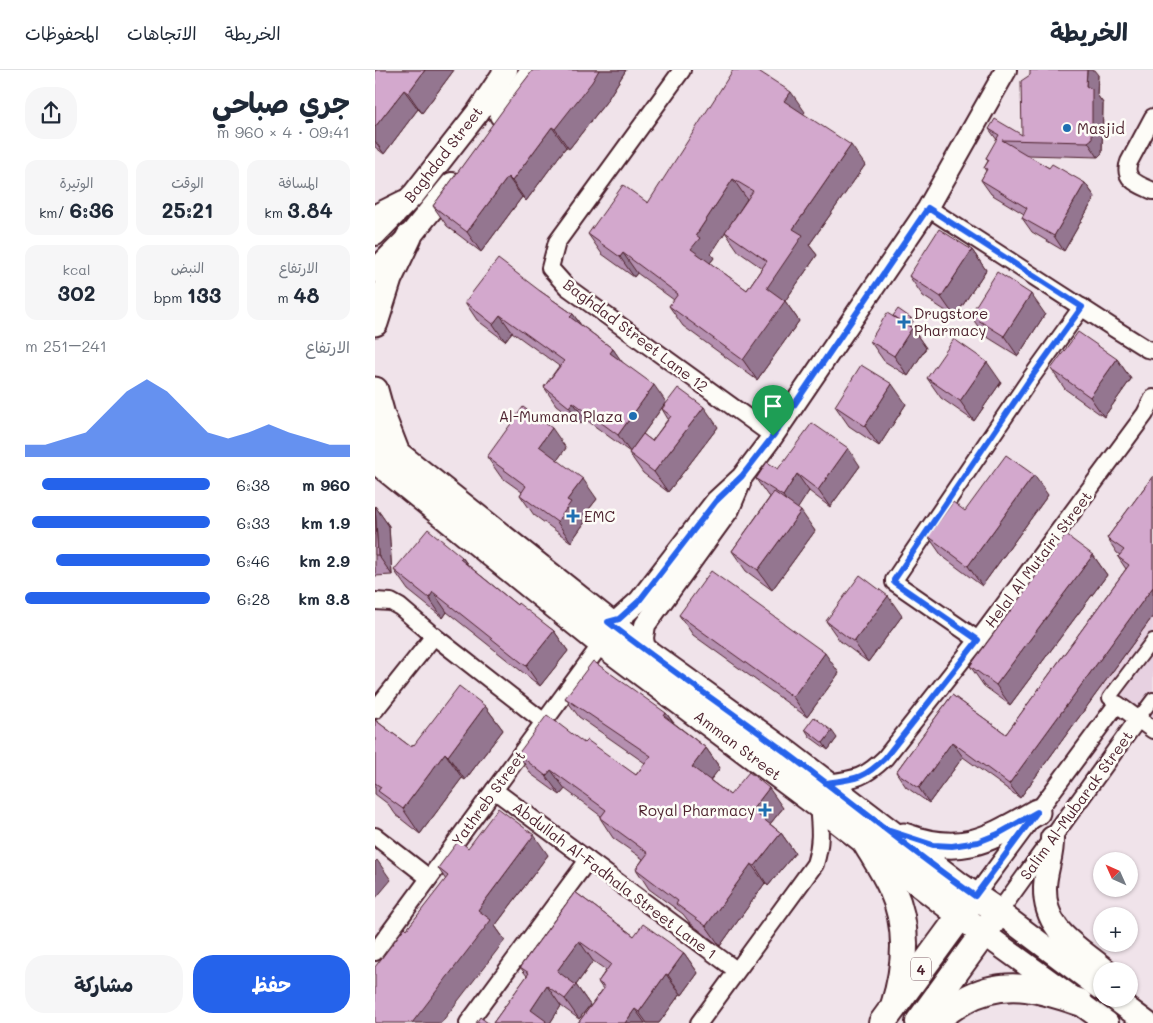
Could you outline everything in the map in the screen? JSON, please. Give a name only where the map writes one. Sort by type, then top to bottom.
[{"type":"highway","points":[[876,836],[902,923],[904,943],[904,967],[901,985],[888,1014]]},
{"type":"highway","name":"4","points":[[888,1014],[968,906]]},
{"type":"highway","name":"4","points":[[919,1023],[999,912]]},
{"type":"highway","points":[[931,1023],[954,1006],[974,995],[1005,988],[1036,989],[1079,1002]]},
{"type":"main road","name":"Baghdad Street","points":[[375,234],[414,194],[478,112],[507,70]]},
{"type":"main road","name":"Baghdad Street","points":[[490,129],[532,70]]},
{"type":"main road","name":"Baghdad Street","points":[[375,271],[409,237],[465,167]]},
{"type":"main road","points":[[375,324],[389,279],[409,237]]},
{"type":"main road","points":[[375,390],[382,414],[385,465]]},
{"type":"main road","name":"Amman Street","points":[[375,436],[385,465],[605,633],[822,794]]},
{"type":"main road","name":"Amman Street","points":[[605,633],[645,650],[822,794],[968,906],[983,933],[1107,1023]]},
{"type":"main road","points":[[876,836],[933,845],[965,845],[998,834],[1043,805]]},
{"type":"main road","points":[[1052,838],[1045,889],[1049,914],[1063,936],[1096,962]]},
{"type":"main road","name":"Amman Street","points":[[968,906],[999,912],[1093,983]]},
{"type":"main road","points":[[1128,1007],[1147,1023]]},
{"type":"street","name":"Baghdad Street Lane 12","points":[[682,70],[557,242],[550,268],[567,287],[773,436]]},
{"type":"street","points":[[605,633],[639,601],[716,501],[742,476],[773,436],[928,208],[1006,70]]},
{"type":"street","points":[[1153,117],[1129,162],[1127,170],[1131,180],[1153,191]]},
{"type":"street","points":[[375,213],[414,194]]},
{"type":"street","points":[[928,208],[1151,352]]},
{"type":"street","points":[[978,640],[894,582],[894,580],[1028,382],[1082,307]]},
{"type":"street","name":"Helal Al Mutairi Street","points":[[822,794],[872,771],[885,758],[978,640],[1145,414],[1153,398]]},
{"type":"street","points":[[645,650],[643,638],[645,626],[729,509],[742,476]]},
{"type":"street","points":[[375,601],[391,602],[400,607],[544,722]]},
{"type":"street","name":"Yathreb Street","points":[[375,952],[544,722],[605,633]]},
{"type":"street","points":[[375,710],[382,691],[434,636]]},
{"type":"street","points":[[1153,640],[1109,698],[1153,730]]},
{"type":"street","name":"Salim Al-Mubarak Street","points":[[999,912],[1153,699]]},
{"type":"street","name":"Salim Al-Mubarak Street","points":[[968,906],[1117,704]]},
{"type":"street","name":"Abdullah Al-Fadhala Street Lane 1","points":[[494,790],[736,970]]},
{"type":"street","points":[[699,1023],[815,864],[820,849],[822,794]]},
{"type":"street","points":[[1043,805],[1053,815],[1060,817],[1072,811]]},
{"type":"street","points":[[375,836],[429,878]]},
{"type":"street","points":[[469,1023],[588,860]]},
{"type":"shaded area","points":[[1153,616],[1153,730],[1098,690]]},
{"type":"building","points":[[375,70],[425,70],[408,93],[404,90],[375,127]]},
{"type":"building","points":[[533,70],[599,70],[592,82],[555,129],[552,127],[512,181],[508,177],[467,232],[433,206]]},
{"type":"building","points":[[733,70],[757,70],[791,92],[784,101],[851,145],[793,229],[803,235],[767,288],[785,301],[743,360],[669,306],[678,294],[623,253],[620,257],[588,234],[623,185],[648,203]],"holes":[[[733,179],[753,191],[725,232],[767,261],[747,290],[691,249],[700,238],[696,235]]]},
{"type":"building","points":[[1030,70],[1087,70],[1086,86],[1092,89],[1092,139],[1088,142],[1002,140],[1049,168],[1052,164],[1085,183],[1054,236],[1022,218],[1027,208],[981,180],[987,169],[984,168],[989,160],[986,158],[999,135],[989,129],[995,119],[1022,135],[1021,81],[1030,75]]},
{"type":"building","points":[[939,229],[972,250],[941,297],[909,276]]},
{"type":"building","points":[[498,259],[573,314],[570,317],[613,349],[610,353],[654,385],[618,435],[573,402],[569,407],[544,387],[564,361],[500,315],[493,324],[465,302]]},
{"type":"building","points":[[997,272],[1031,294],[1004,336],[970,315]]},
{"type":"building","points":[[898,309],[911,318],[906,325],[893,316]]},
{"type":"building","points":[[887,313],[912,328],[894,356],[870,341]]},
{"type":"building","points":[[1078,332],[1117,359],[1090,397],[1051,369]]},
{"type":"building","points":[[954,339],[987,362],[960,401],[927,378]]},
{"type":"building","points":[[861,365],[892,384],[865,426],[835,406]]},
{"type":"building","points":[[678,388],[704,407],[654,472],[629,453],[643,434],[652,441],[671,416],[662,409]]},
{"type":"building","points":[[523,407],[552,428],[539,446],[583,479],[567,500],[571,502],[557,522],[520,495],[526,486],[487,457]]},
{"type":"building","points":[[812,423],[848,448],[818,490],[797,474],[783,496],[756,479],[767,462],[778,469]]},
{"type":"building","points":[[1006,455],[1034,475],[968,566],[928,536],[953,502],[965,511]]},
{"type":"building","points":[[1153,476],[1153,587],[1009,784],[952,742],[919,788],[896,772],[952,695],[1006,734],[1129,565],[1118,557],[1124,550],[1107,538]]},
{"type":"building","points":[[774,492],[801,511],[758,570],[732,551]]},
{"type":"building","points":[[375,506],[378,555],[375,555]]},
{"type":"building","points":[[428,529],[462,557],[460,559],[517,605],[518,603],[554,631],[526,666],[433,592],[429,598],[394,570]]},
{"type":"building","points":[[1066,535],[1093,555],[996,685],[970,666]]},
{"type":"building","points":[[711,571],[825,653],[793,697],[679,615]]},
{"type":"building","points":[[860,575],[888,596],[854,642],[826,621]]},
{"type":"building","points":[[593,661],[666,713],[664,716],[706,748],[692,767],[730,795],[749,772],[769,788],[752,810],[781,833],[755,866],[751,864],[706,926],[676,904],[678,901],[636,869],[648,853],[600,818],[606,810],[551,770],[546,776],[518,754],[547,715],[584,743],[587,740],[636,775],[651,756],[565,698]]},
{"type":"building","points":[[459,686],[485,706],[448,756],[445,753],[403,809],[378,791],[381,787],[375,783],[375,720],[411,747]]},
{"type":"building","points":[[814,717],[832,731],[823,743],[805,729]]},
{"type":"building","points":[[498,808],[534,835],[478,910],[491,920],[412,1023],[375,1023],[375,967],[405,927],[407,929],[448,876],[438,868],[459,840],[468,848]]},
{"type":"building","points":[[575,892],[634,936],[643,924],[684,953],[668,975],[666,974],[639,1012],[635,1009],[625,1023],[578,1023],[605,987],[598,982],[611,964],[579,941],[557,971],[576,985],[565,999],[547,986],[531,1010],[546,1021],[545,1023],[493,1023],[529,973],[520,967]]},
{"type":"building","points":[[480,1017],[488,1023],[476,1023]]},
{"type":"place","name":"Masjid","points":[[1067,128]]},
{"type":"place","name":"Drugstore Pharmacy","points":[[904,322]]},
{"type":"place","name":"Al-Mumana Plaza","points":[[633,416]]},
{"type":"place","name":"EMC","points":[[573,516]]},
{"type":"place","name":"Royal Pharmacy","points":[[765,810]]},
{"type":"route","points":[[773,436],[742,476],[716,501],[639,601],[619,619],[608,622],[788,754],[826,783],[923,857],[959,885],[975,896],[1037,812],[988,839],[965,845],[933,845],[915,840],[887,830],[826,783],[850,780],[872,771],[885,758],[978,640],[894,582],[894,580],[1028,382],[1082,307],[928,208],[773,436]]}]
